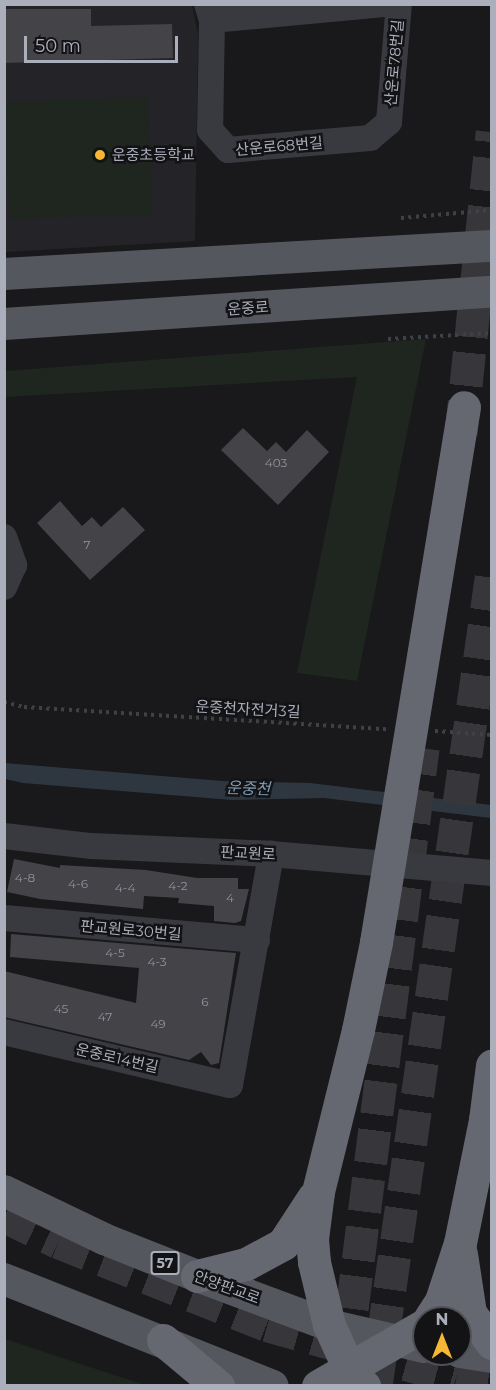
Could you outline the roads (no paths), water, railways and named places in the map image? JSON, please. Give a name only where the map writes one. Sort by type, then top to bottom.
[{"type":"highway","points":[[357,1378],[329,1325],[314,1262],[318,1192],[376,942],[464,407]]},
{"type":"highway","points":[[438,1306],[460,1243],[485,1120],[492,1065]]},
{"type":"highway","points":[[197,1276],[215,1275],[246,1264],[283,1244],[318,1192]]},
{"type":"highway","points":[[460,1243],[470,1313],[492,1343]]},
{"type":"highway","points":[[163,1340],[218,1386]]},
{"type":"highway","points":[[318,1386],[357,1378],[410,1344]]},
{"type":"main road","points":[[4,274],[492,246]]},
{"type":"main road","name":"운중로","points":[[4,324],[492,292]]},
{"type":"main road","name":"안양판교로","points":[[4,1191],[104,1239],[197,1276],[329,1325],[410,1344]]},
{"type":"main road","points":[[4,1279],[163,1340],[273,1386]]},
{"type":"main road","points":[[472,1354],[492,1357]]},
{"type":"street","name":"산운로68번길","points":[[386,4],[209,12],[210,130],[228,150],[370,138],[389,122]]},
{"type":"street","name":"산운로78번길","points":[[389,122],[399,4]]},
{"type":"street","points":[[4,537],[14,565],[4,587]]},
{"type":"street","name":"판교원로","points":[[4,836],[91,846],[271,854],[492,873]]},
{"type":"street","points":[[257,940],[271,854]]},
{"type":"street","name":"판교원로30번길","points":[[4,918],[257,940]]},
{"type":"street","name":"운중로14번길","points":[[4,1032],[230,1084],[257,940]]},
{"type":"water","name":"운중천","points":[[5,763],[222,781],[310,783],[491,805],[491,818],[324,798],[232,800],[23,783],[5,779]]},
{"type":"tunnel","points":[[461,434],[492,132]]},
{"type":"tunnel","points":[[376,1386],[492,572]]},
{"type":"tunnel","points":[[346,1357],[423,748]]},
{"type":"tunnel","points":[[4,1217],[58,1243],[267,1326],[456,1379],[492,1385]]},
{"type":"place","name":"운중초등학교","points":[[100,155]]}]
